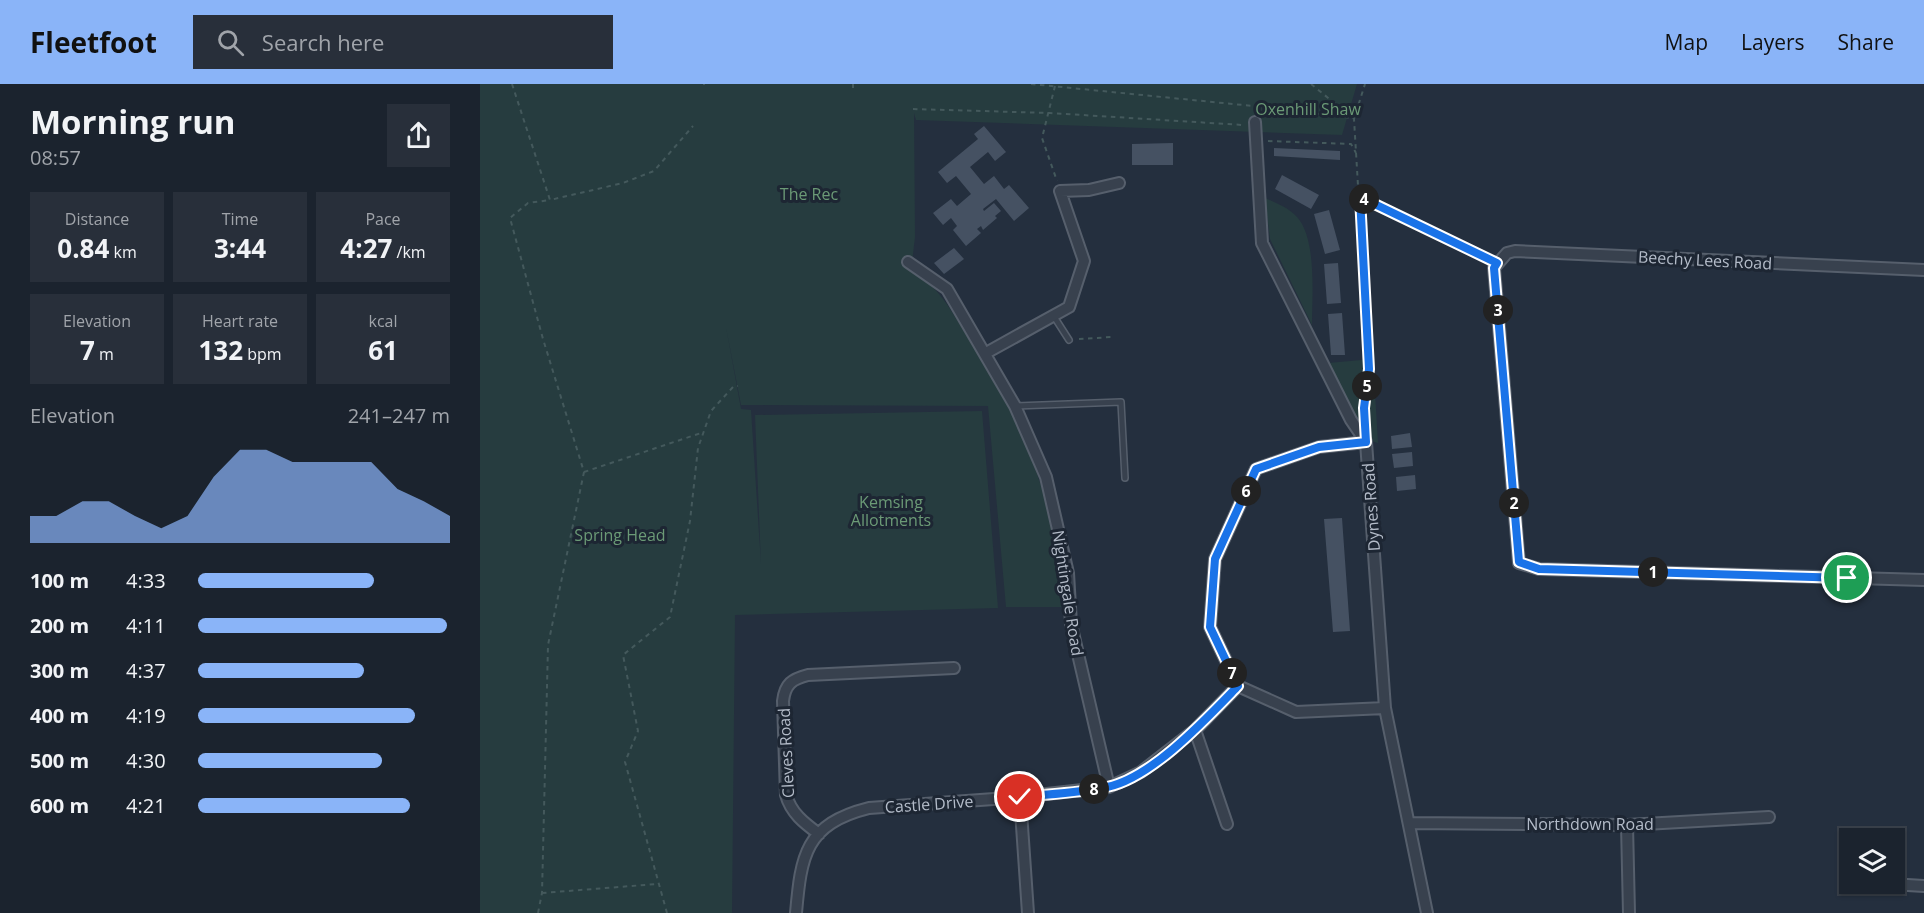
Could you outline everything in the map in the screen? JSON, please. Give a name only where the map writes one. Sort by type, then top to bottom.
[{"type":"street","name":"Dynes Road","points":[[1255,124],[1262,243],[1351,420],[1366,442],[1385,708],[1427,913]]},
{"type":"street","points":[[986,353],[1069,307],[1084,261],[1060,191],[1089,190],[1119,183]]},
{"type":"street","name":"Beechy Lees Road","points":[[1495,266],[1507,253],[1515,251],[1924,270]]},
{"type":"street","name":"Nightingale Road","points":[[909,262],[947,289],[1015,406],[1046,477],[1068,573],[1071,624],[1109,787]]},
{"type":"street","points":[[1495,266],[1519,562],[1539,569],[1924,580]]},
{"type":"street","points":[[1366,442],[1319,447],[1256,469],[1215,559],[1210,627],[1238,686],[1296,712],[1385,708]]},
{"type":"street","name":"Cleves Road","points":[[819,834],[789,807],[786,795],[783,701],[785,688],[790,682],[808,675],[954,668]]},
{"type":"street","name":"Castle Drive","points":[[796,913],[802,859],[819,834],[846,815],[869,808],[1020,797],[1109,787],[1141,772],[1195,730],[1238,686]]},
{"type":"street","points":[[1195,730],[1227,824]]},
{"type":"street","points":[[1020,797],[1028,913]]},
{"type":"street","name":"Northdown Road","points":[[1410,824],[1627,825],[1769,817]]},
{"type":"street","points":[[1627,825],[1629,913]]},
{"type":"street","points":[[1905,885],[1924,886]]},
{"type":"lane","points":[[1053,315],[1069,340]]},
{"type":"lane","points":[[1015,406],[1121,402],[1125,478]]},
{"type":"path","points":[[512,84],[550,200]]},
{"type":"path","points":[[1031,84],[1354,118]]},
{"type":"path","points":[[1365,84],[1354,118],[1369,369],[1365,420]]},
{"type":"path","points":[[1313,85],[1354,118]]},
{"type":"path","points":[[1055,86],[1050,113],[1041,138],[1060,191]]},
{"type":"path","points":[[913,109],[1050,113],[1255,124]]},
{"type":"path","points":[[538,913],[542,893],[548,645],[584,472],[543,339],[510,218],[528,203],[623,183],[654,171],[693,126]]},
{"type":"path","points":[[1256,141],[1351,144],[1357,153]]},
{"type":"path","points":[[1360,197],[1495,266]]},
{"type":"path","points":[[1069,340],[1112,337]]},
{"type":"path","points":[[667,913],[657,884],[625,762],[638,731],[623,655],[670,617],[690,521],[699,448],[711,411],[733,387],[738,386]]},
{"type":"path","points":[[584,472],[704,432]]},
{"type":"path","points":[[542,893],[657,884]]},
{"type":"green space","points":[[480,84],[1357,84],[1342,135],[916,120],[914,113],[915,237],[911,271],[936,291],[950,309],[986,367],[1020,432],[1034,465],[1054,535],[1061,571],[1064,607],[1006,607],[988,406],[741,405],[726,327],[741,409],[751,410],[761,564],[755,415],[982,411],[998,608],[735,615],[732,913],[480,913]]},
{"type":"green space","points":[[1265,198],[1282,206],[1297,217],[1308,239],[1313,284],[1312,325],[1270,239]]},
{"type":"green space","points":[[1373,359],[1378,443],[1371,441],[1356,419],[1328,363]]},
{"type":"building","points":[[984,126],[1006,152],[995,161],[988,152],[970,167],[984,184],[994,176],[1004,189],[1009,185],[1029,208],[1014,221],[996,199],[983,209],[984,211],[994,203],[1001,211],[995,216],[997,218],[983,230],[981,226],[977,229],[981,233],[966,246],[953,230],[957,226],[951,218],[943,225],[933,213],[951,199],[957,206],[971,194],[956,176],[947,183],[938,172],[978,139],[974,134]]},
{"type":"building","points":[[1173,143],[1173,165],[1132,165],[1132,144]]},
{"type":"building","points":[[1274,148],[1340,151],[1340,160],[1274,156]]},
{"type":"building","points":[[1282,175],[1319,195],[1311,209],[1275,189]]},
{"type":"building","points":[[1329,210],[1340,250],[1325,254],[1314,214]]},
{"type":"building","points":[[954,248],[964,259],[944,274],[934,263]]},
{"type":"building","points":[[1338,263],[1341,303],[1327,304],[1324,264]]},
{"type":"building","points":[[1342,313],[1345,355],[1331,355],[1328,314]]},
{"type":"building","points":[[1410,433],[1412,447],[1392,449],[1391,436]]},
{"type":"building","points":[[1412,452],[1413,466],[1394,468],[1392,454]]},
{"type":"building","points":[[1415,475],[1416,489],[1397,491],[1396,477]]},
{"type":"building","points":[[1342,518],[1350,631],[1333,632],[1324,519]]},
{"type":"route","points":[[1020,797],[1109,787],[1141,772],[1195,730],[1238,686],[1210,627],[1215,559],[1256,469],[1319,447],[1366,442],[1364,408],[1369,369],[1360,197],[1497,263],[1494,268],[1519,562],[1539,569],[1847,578]]},
{"type":"park label","name":"Oxenhill Shaw","points":[[1308,109]]},
{"type":"park label","name":"The Rec","points":[[809,194]]},
{"type":"park label","name":"Kemsing Allotments","points":[[891,511]]},
{"type":"park label","name":"Spring Head","points":[[620,535]]}]
